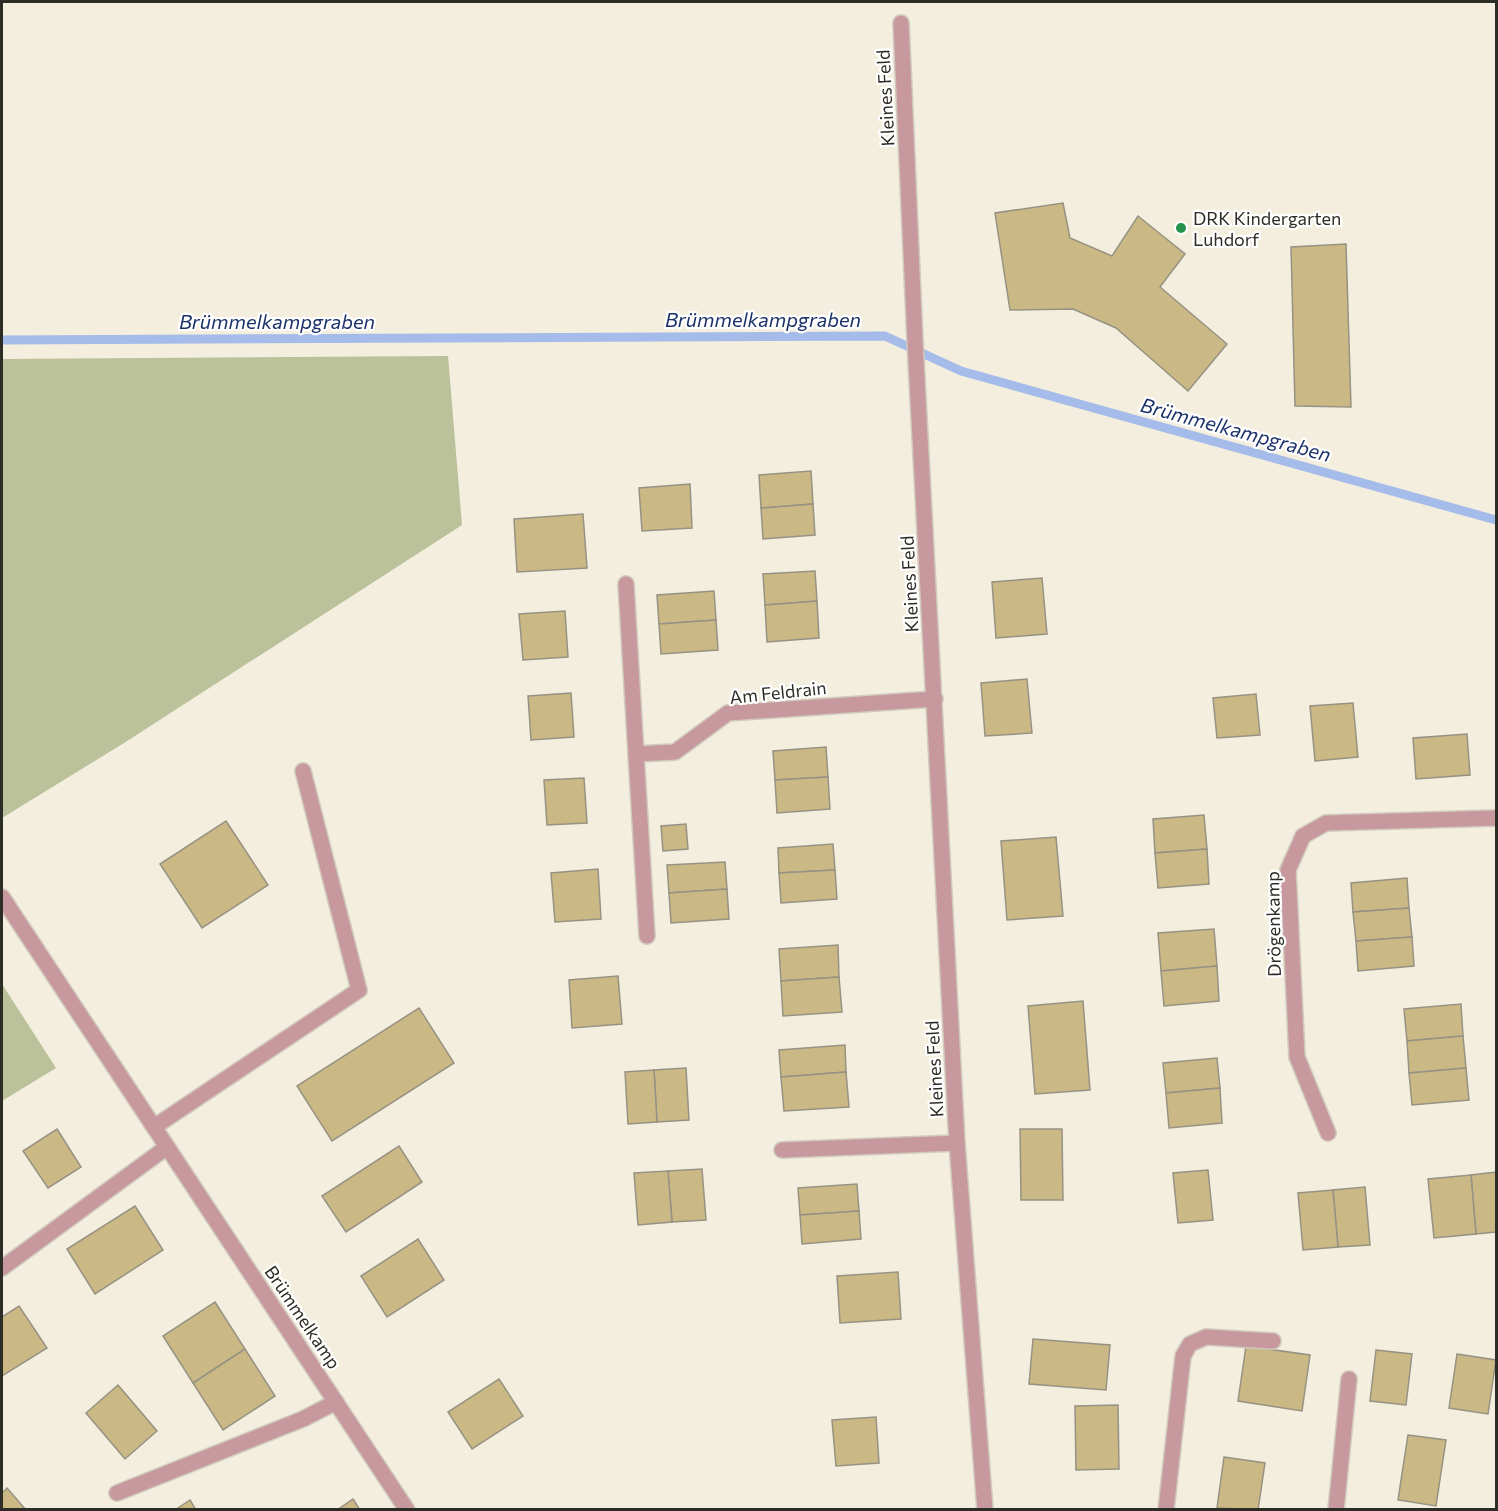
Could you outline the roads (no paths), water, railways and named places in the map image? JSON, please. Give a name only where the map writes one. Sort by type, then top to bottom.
[{"type":"street","name":"Kleines Feld","points":[[901,23],[915,340],[957,1143],[985,1509]]},
{"type":"street","points":[[626,584],[647,936]]},
{"type":"street","name":"Am Feldrain","points":[[636,754],[675,752],[728,713],[935,699]]},
{"type":"street","points":[[154,1127],[359,990],[303,771]]},
{"type":"street","name":"Drögenkamp","points":[[1328,1133],[1298,1057],[1288,870],[1303,836],[1326,823],[1497,818]]},
{"type":"street","name":"Brümmelkamp","points":[[2,897],[407,1509]]},
{"type":"street","name":"Kleines Feld","points":[[782,1150],[957,1143]]},
{"type":"street","points":[[2,1268],[167,1147]]},
{"type":"street","points":[[1166,1509],[1183,1356],[1190,1344],[1206,1337],[1273,1341]]},
{"type":"street","points":[[1336,1509],[1349,1379]]},
{"type":"street","points":[[117,1493],[303,1419],[336,1402]]},
{"type":"waterway","name":"Brümmelkampgraben","points":[[2,340],[885,336],[961,371],[1496,520]]},
{"type":"place","name":"DRK Kindergarten Luhdorf","points":[[1181,228]]}]
